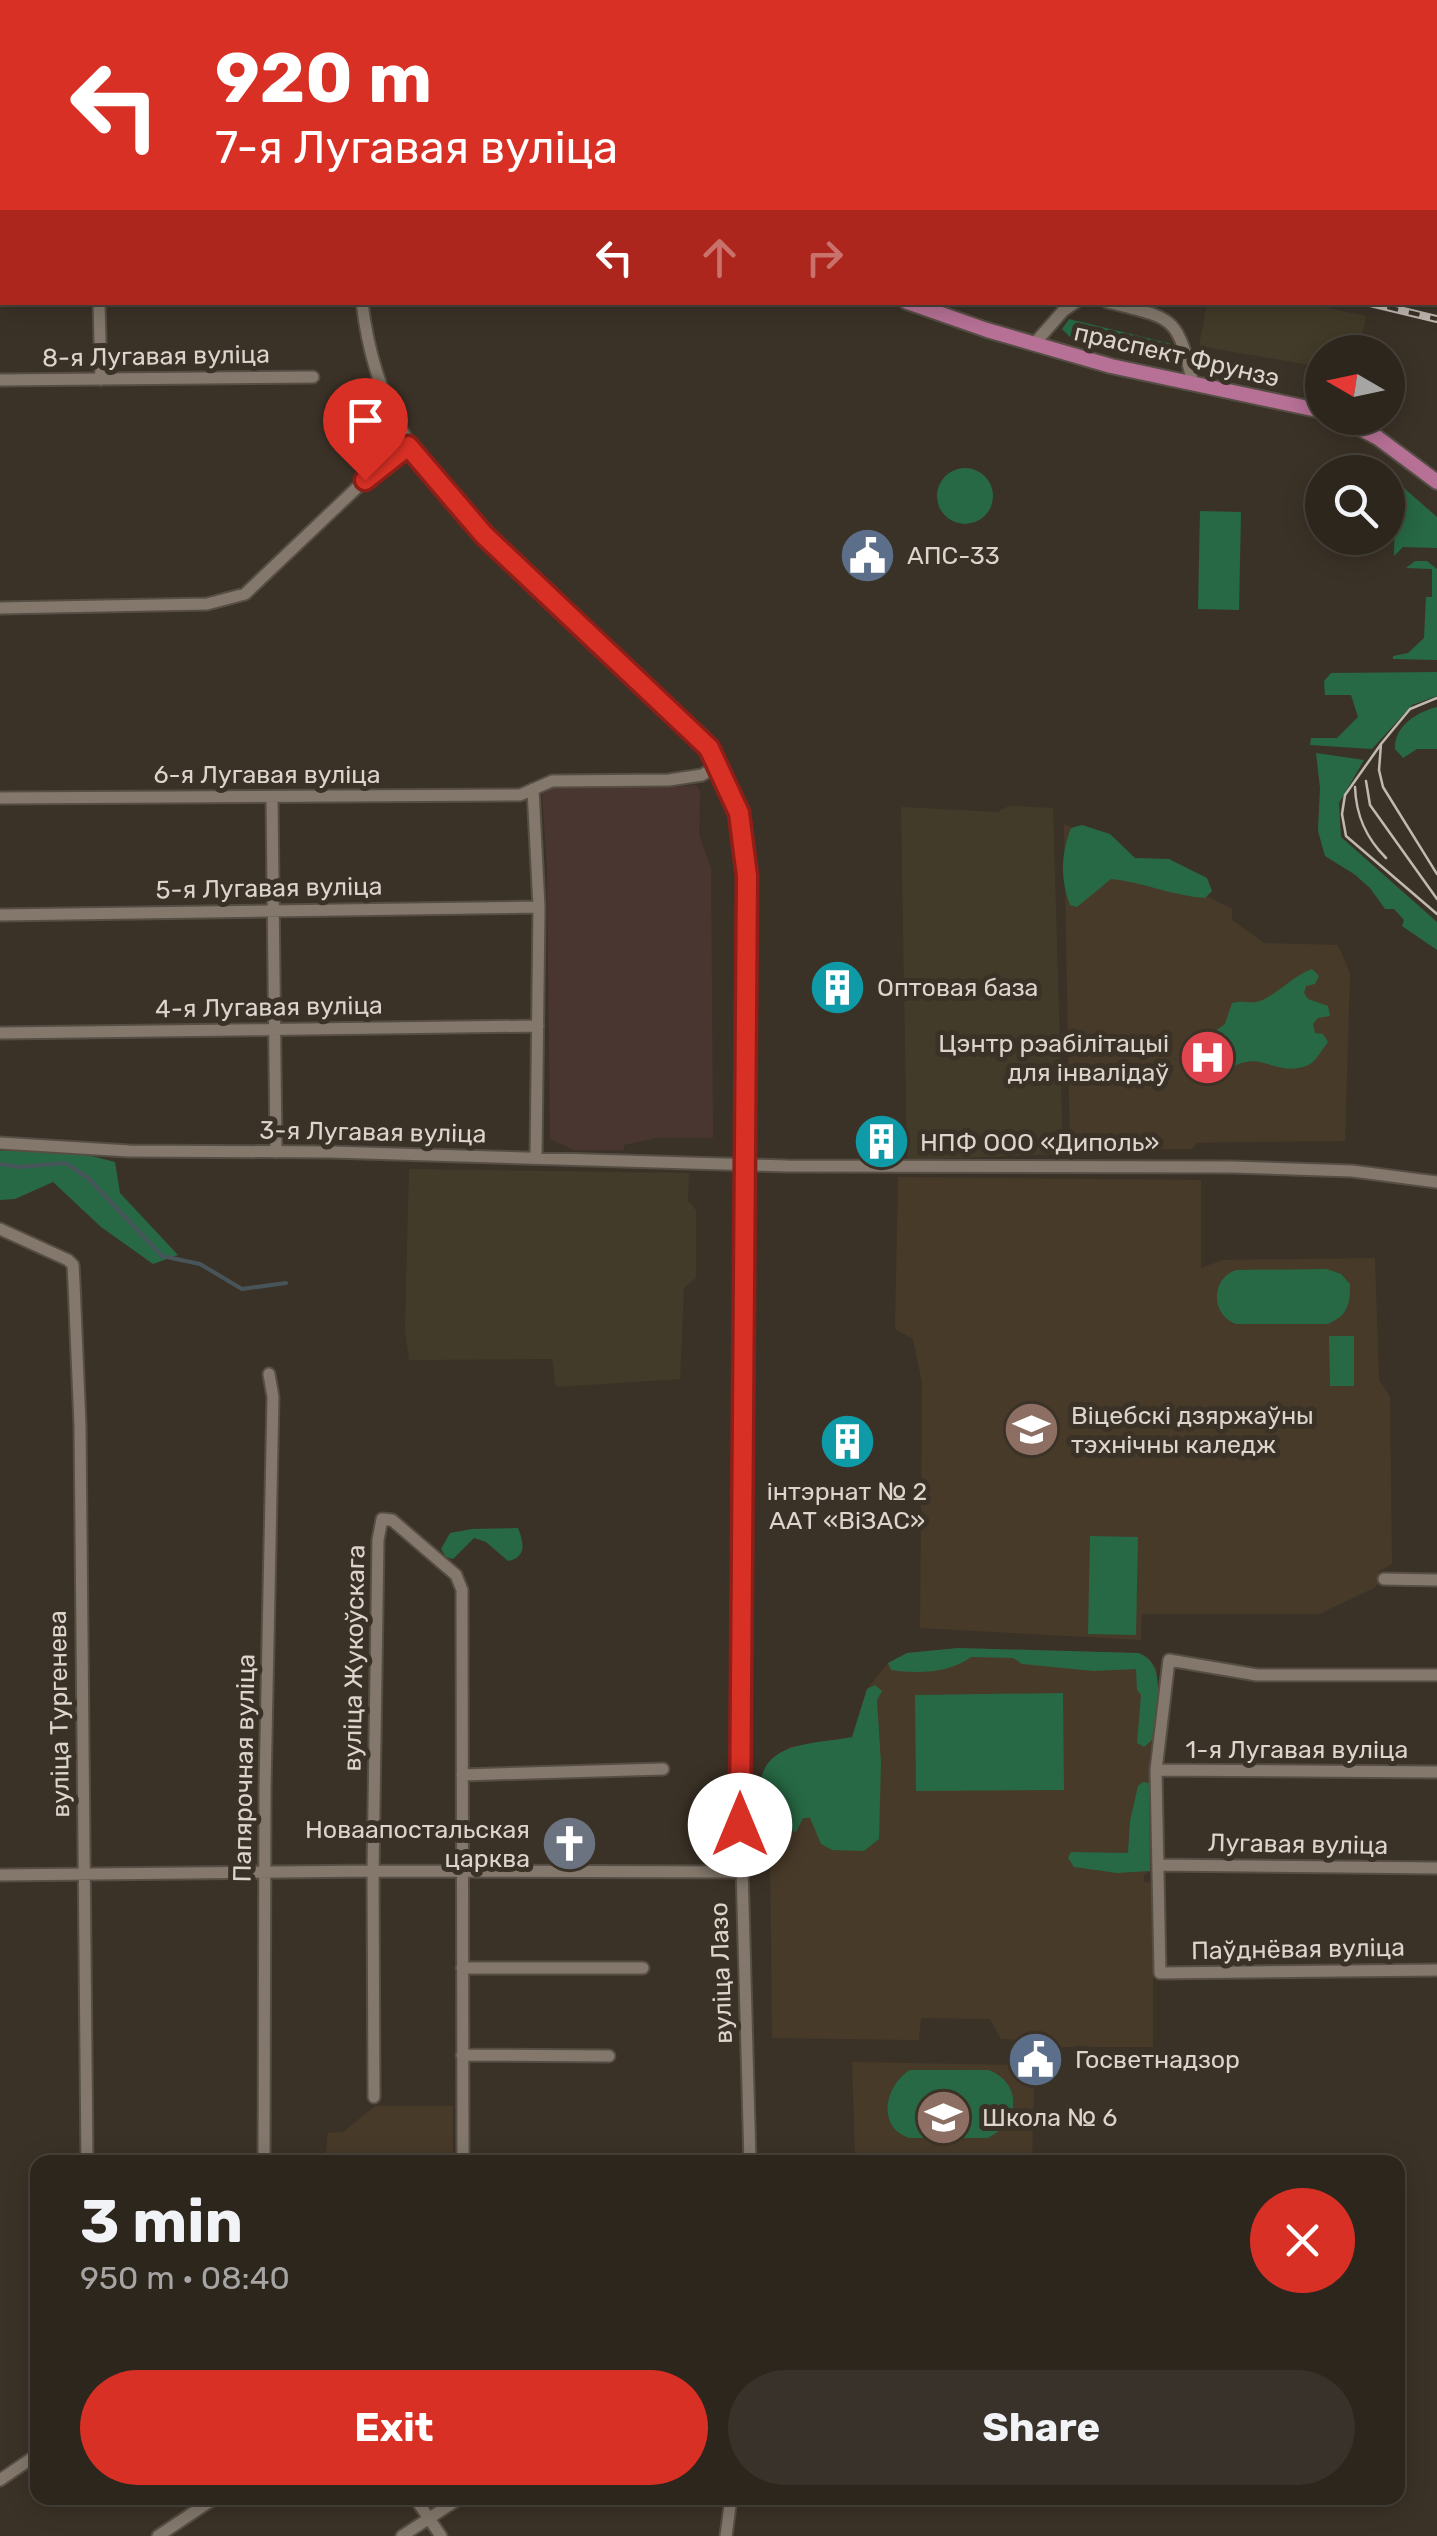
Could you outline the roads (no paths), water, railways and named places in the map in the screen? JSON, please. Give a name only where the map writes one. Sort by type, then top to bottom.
[{"type":"main road","name":"праспект Фрунзэ","points":[[916,305],[1034,344],[1305,407]]},
{"type":"main road","points":[[1373,435],[1437,482]]},
{"type":"street","points":[[99,305],[100,380]]},
{"type":"street","name":"вуліца Лазо","points":[[362,305],[365,333],[385,402],[408,446],[484,535],[690,727],[720,765],[739,813],[747,861],[740,1872],[750,2155]]},
{"type":"street","points":[[1034,344],[1072,305]]},
{"type":"street","points":[[1118,305],[1167,318],[1182,337],[1193,384]]},
{"type":"street","name":"8-я Лугавая вуліца","points":[[0,380],[314,377]]},
{"type":"street","points":[[0,608],[207,604],[244,594],[365,480],[408,446]]},
{"type":"street","name":"6-я Лугавая вуліца","points":[[0,798],[520,794],[552,781],[690,778],[720,765]]},
{"type":"street","points":[[533,789],[539,907],[536,1158]]},
{"type":"street","points":[[272,797],[276,1152]]},
{"type":"street","name":"5-я Лугавая вуліца","points":[[0,916],[539,907]]},
{"type":"street","name":"4-я Лугавая вуліца","points":[[0,1033],[538,1026]]},
{"type":"street","name":"3-я Лугавая вуліца","points":[[0,1143],[129,1150],[746,1165],[1232,1167],[1352,1171],[1437,1182]]},
{"type":"street","name":"вуліца Тургенева","points":[[0,1229],[50,1250],[72,1265],[80,1425],[87,2155]]},
{"type":"street","name":"Папярочная вуліца","points":[[264,2155],[264,1872],[273,1396],[269,1374]]},
{"type":"street","name":"вуліца Жукоўскага","points":[[374,2098],[373,1870],[378,1540],[382,1520],[392,1520],[456,1575],[462,1590],[462,1774]]},
{"type":"street","points":[[1384,1580],[1437,1580]]},
{"type":"street","points":[[1158,1865],[1156,1770],[1170,1660],[1258,1675],[1437,1676]]},
{"type":"street","points":[[463,2155],[462,1774],[663,1769]]},
{"type":"street","name":"1-я Лугавая вуліца","points":[[1156,1770],[1437,1772]]},
{"type":"street","name":"Лугавая вуліца","points":[[1158,1865],[1437,1868]]},
{"type":"street","name":"Паўднёвая вуліца","points":[[1158,1865],[1160,1973],[1437,1970]]},
{"type":"street","points":[[0,1875],[373,1870],[740,1872]]},
{"type":"street","points":[[462,1968],[642,1968]]},
{"type":"street","points":[[462,2055],[609,2056]]},
{"type":"street","points":[[0,2480],[30,2459]]},
{"type":"street","points":[[158,2536],[204,2505]]},
{"type":"street","points":[[420,2505],[440,2536]]},
{"type":"street","points":[[402,2536],[450,2505]]},
{"type":"street","points":[[726,2536],[729,2505]]},
{"type":"waterway","points":[[0,1164],[19,1167],[66,1163],[88,1178],[162,1256],[200,1264],[242,1289],[286,1283]]},
{"type":"tram line","points":[[1437,698],[1410,709],[1381,744],[1345,795],[1342,814],[1346,836],[1437,914]]},
{"type":"tram line","points":[[1381,744],[1379,770],[1383,787],[1437,874]]},
{"type":"tram line","points":[[1366,781],[1370,805],[1437,899]]},
{"type":"tram line","points":[[1355,787],[1363,826],[1386,858]]},
{"type":"railway","points":[[1379,305],[1437,319]]},
{"type":"place","name":"АПС-33","points":[[868,555]]},
{"type":"place","name":"Оптовая база","points":[[838,987]]},
{"type":"place","name":"Цэнтр рэабілітацыі для інвалідаў","points":[[1208,1057]]},
{"type":"place","name":"НПФ ООО «Диполь»","points":[[881,1142]]},
{"type":"place","name":"Віцебскі дзяржаўны тэхнічны каледж","points":[[1032,1429]]},
{"type":"place","name":"інтэрнат № 2 ААТ «ВіЗАС»","points":[[847,1442]]},
{"type":"place","name":"Новаапостальская царква","points":[[569,1843]]},
{"type":"place","name":"Госветнадзор","points":[[1036,2059]]},
{"type":"place","name":"Школа № 6","points":[[943,2117]]}]
